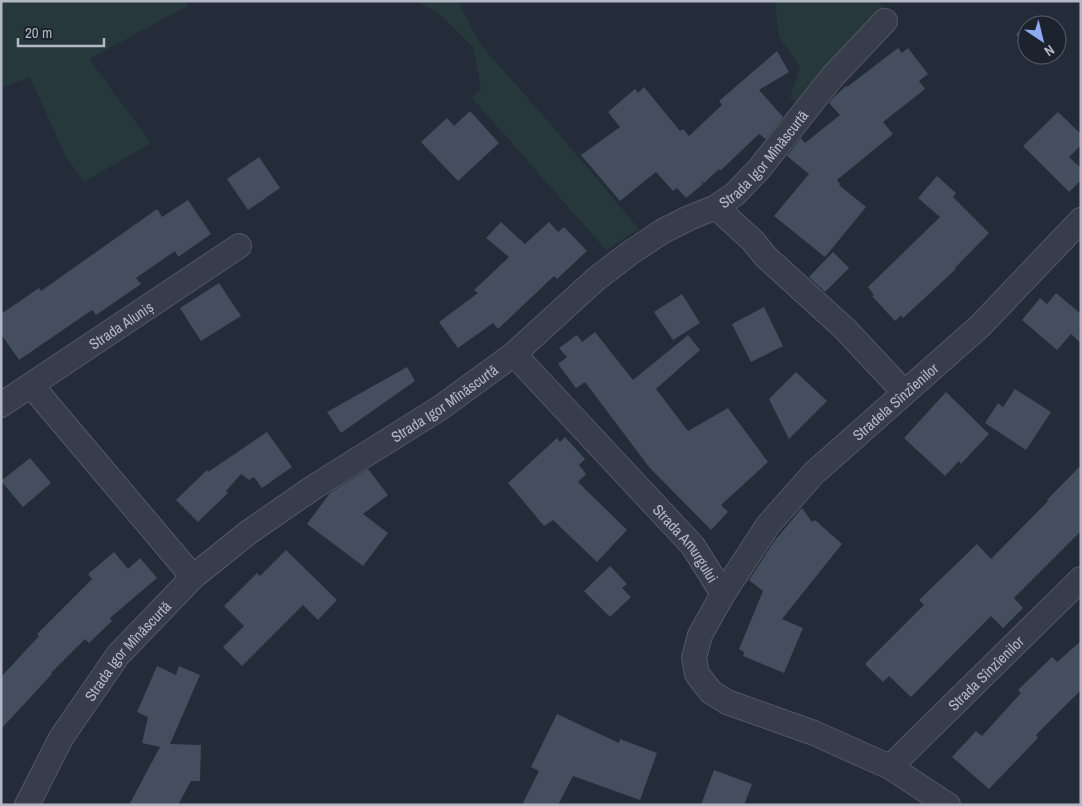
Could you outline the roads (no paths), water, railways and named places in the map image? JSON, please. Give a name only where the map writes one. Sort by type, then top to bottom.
[{"type":"street","name":"Strada Igor Mînăscurtă","points":[[27,805],[61,738],[118,655],[193,577],[249,532],[314,487],[440,408],[514,354],[596,279],[630,253],[663,231],[716,207],[735,194],[759,169],[833,76],[885,21]]},
{"type":"street","points":[[716,207],[844,328],[904,392]]},
{"type":"street","name":"Stradela Sînzîenilor","points":[[724,594],[768,525],[814,473],[980,326],[1081,220]]},
{"type":"street","name":"Strada Aluniș","points":[[1,405],[239,246]]},
{"type":"street","name":"Strada Amurgului","points":[[514,354],[694,546],[724,594],[700,635],[694,658],[697,674],[711,692],[727,702],[814,733],[890,767],[948,805]]},
{"type":"street","points":[[31,386],[193,577]]},
{"type":"street","name":"Strada Sînzîenilor","points":[[890,767],[1081,579]]}]
